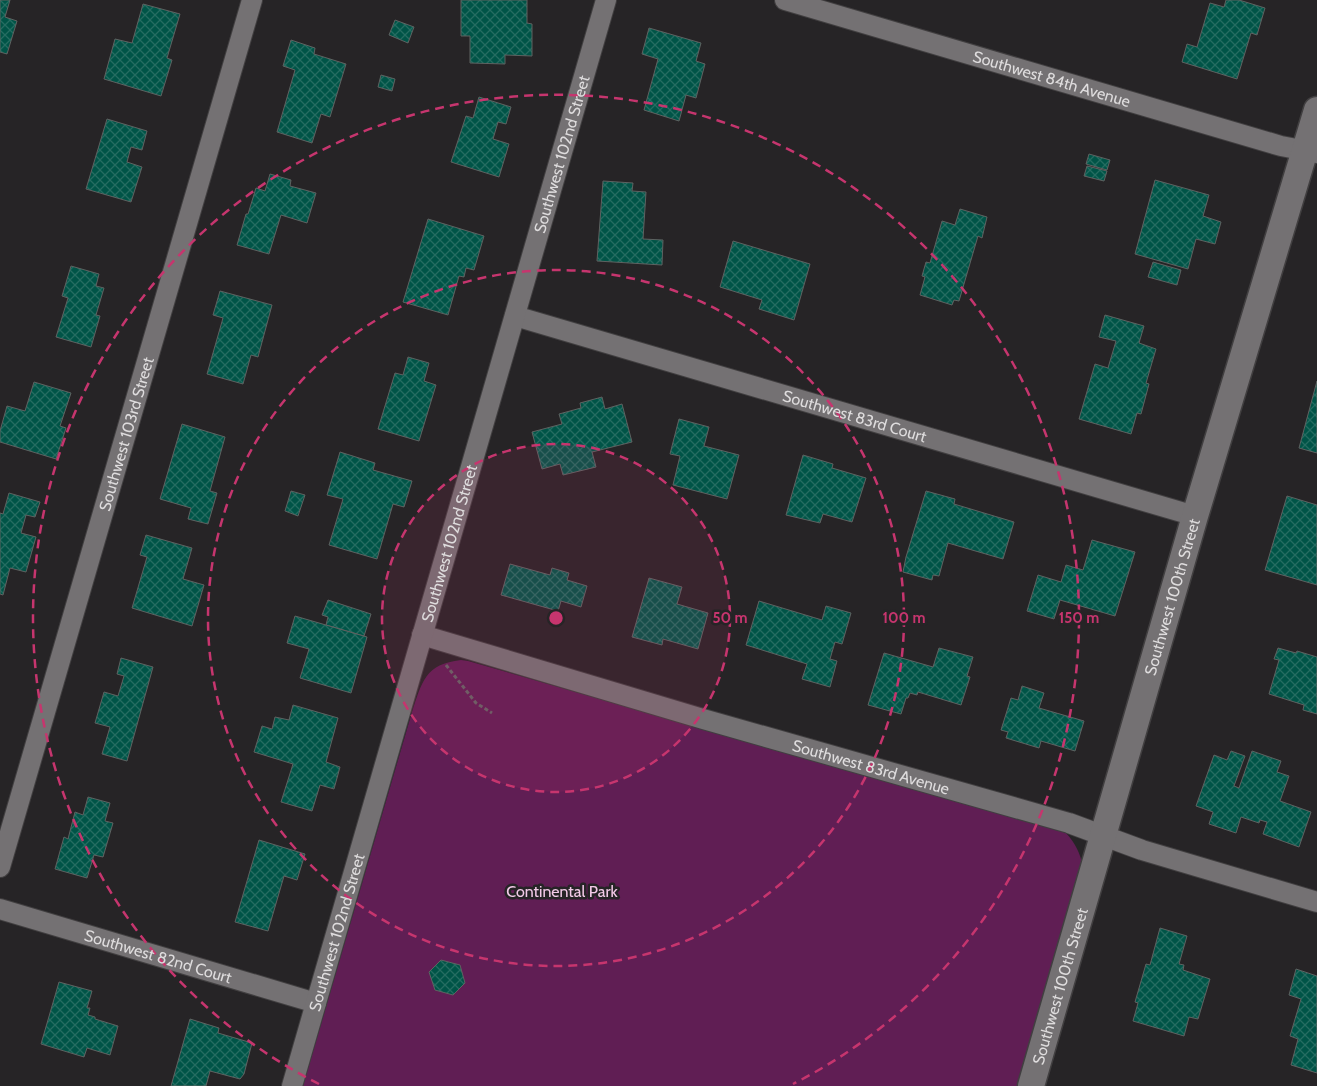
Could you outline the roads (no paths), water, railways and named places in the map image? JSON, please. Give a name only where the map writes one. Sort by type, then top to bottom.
[{"type":"street","name":"Southwest 103rd Street","points":[[0,867],[252,0]]},
{"type":"street","name":"Southwest 102nd Street","points":[[292,1086],[606,0]]},
{"type":"street","name":"Southwest 84th Avenue","points":[[785,0],[1281,146],[1311,152]]},
{"type":"street","name":"Southwest 100th Street","points":[[1031,1086],[1195,516],[1311,152],[1317,110]]},
{"type":"street","name":"Southwest 83rd Court","points":[[515,316],[1195,516]]},
{"type":"street","name":"Southwest 83rd Avenue","points":[[422,635],[704,719],[1069,824],[1142,850],[1317,902]]},
{"type":"street","name":"Southwest 82nd Court","points":[[0,909],[316,1003]]},
{"type":"park label","name":"Continental Park","points":[[562,891]]}]
